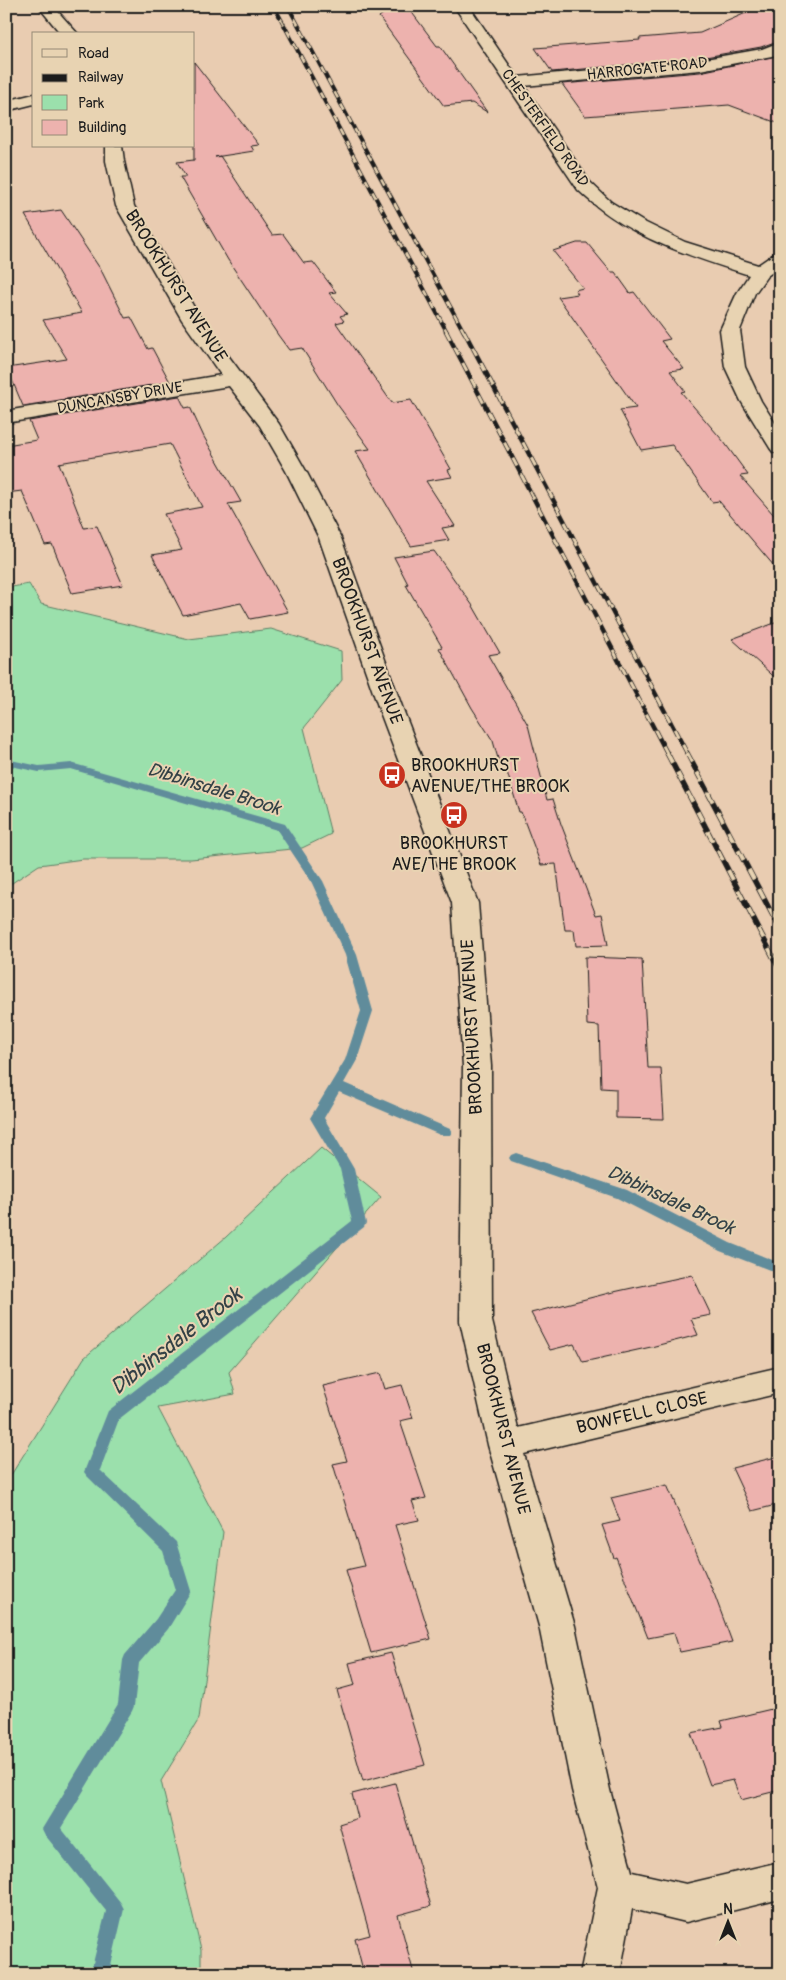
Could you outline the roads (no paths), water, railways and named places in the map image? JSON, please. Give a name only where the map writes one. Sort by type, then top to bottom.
[{"type":"street","points":[[45,6],[68,32]]},
{"type":"street","name":"CHESTERFIELD ROAD","points":[[460,6],[584,186],[605,206],[679,246],[760,272]]},
{"type":"street","name":"HARROGATE ROAD","points":[[513,82],[700,65],[766,53],[780,47]]},
{"type":"street","points":[[6,106],[32,100]]},
{"type":"street","name":"BROOKHURST AVENUE","points":[[114,148],[115,161],[125,206],[192,320],[269,424],[296,471],[330,538],[392,712],[466,903],[477,1066],[476,1321],[505,1445],[558,1626],[591,1790],[616,1887],[600,1974]]},
{"type":"street","points":[[780,258],[760,272],[746,293],[730,330],[735,367],[751,400],[780,448]]},
{"type":"street","name":"DUNCANSBY DRIVE","points":[[6,417],[234,379]]},
{"type":"street","name":"BOWFELL CLOSE","points":[[505,1445],[780,1380]]},
{"type":"street","points":[[616,1887],[686,1904],[780,1880]]},
{"type":"waterway","name":"Dibbinsdale Brook","points":[[6,762],[39,769],[71,766],[281,827],[317,881],[351,955],[367,1011],[351,1060],[336,1085]]},
{"type":"waterway","name":"Dibbinsdale Brook","points":[[106,1974],[101,1967],[115,1909],[51,1829],[126,1706],[131,1660],[162,1624],[183,1591],[170,1547],[92,1472],[113,1415],[359,1223],[347,1169],[317,1118],[336,1085]]},
{"type":"waterway","name":"Dibbinsdale Brook","points":[[336,1085],[445,1132]]},
{"type":"waterway","name":"Dibbinsdale Brook","points":[[516,1158],[622,1194],[725,1247],[780,1269]]},
{"type":"railway","points":[[274,6],[447,332]]},
{"type":"railway","points":[[288,6],[464,332]]},
{"type":"railway","points":[[446,331],[668,755]]},
{"type":"railway","points":[[464,331],[688,755]]},
{"type":"railway","points":[[667,753],[780,970]]},
{"type":"railway","points":[[687,753],[780,929]]},
{"type":"place","name":"BROOKHURST AVENUE/THE BROOK","points":[[392,775]]},
{"type":"place","name":"BROOKHURST AVE/THE BROOK","points":[[454,815]]}]
